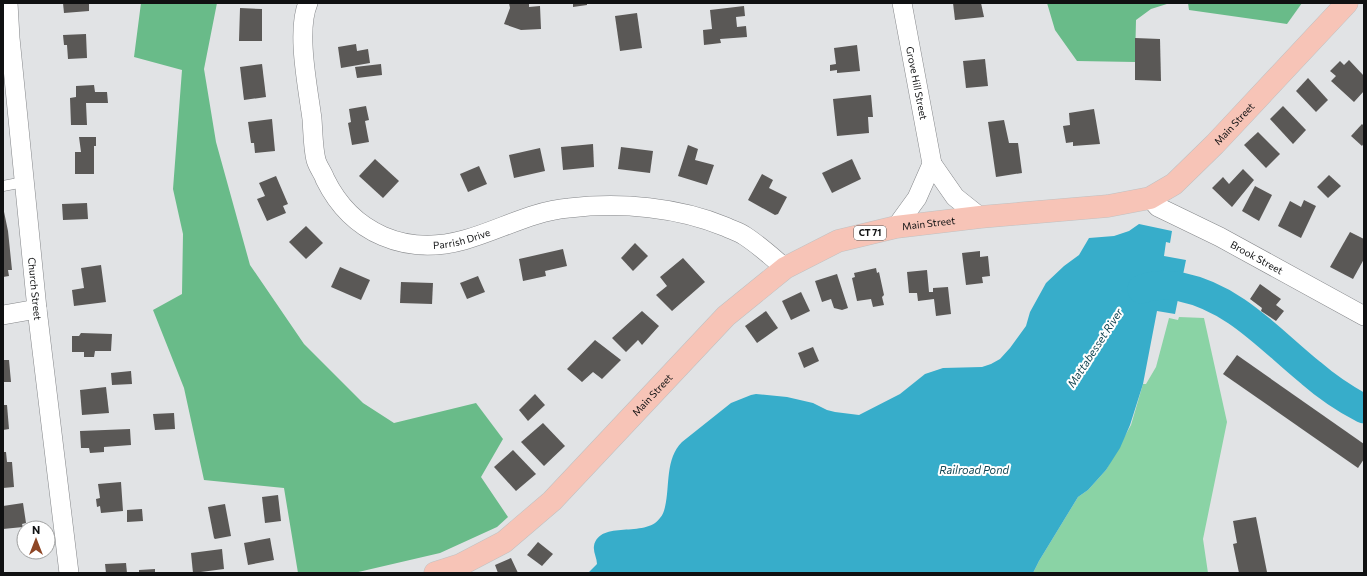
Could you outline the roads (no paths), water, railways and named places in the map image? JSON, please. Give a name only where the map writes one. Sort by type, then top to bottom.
[{"type":"main road","name":"Main Street","points":[[435,573],[460,565],[504,542],[552,501],[726,316],[785,268],[838,240],[896,227],[980,217],[1108,206],[1150,198],[1174,184],[1215,144],[1347,3]]},
{"type":"street","name":"Church Street","points":[[8,3],[6,38],[69,573]]},
{"type":"street","name":"Parrish Drive","points":[[308,3],[305,10],[302,36],[316,161],[330,189],[347,212],[374,233],[400,242],[430,245],[463,240],[534,214],[568,208],[600,206],[635,207],[676,212],[712,222],[744,235],[785,268]]},
{"type":"street","name":"Grove Hill Street","points":[[902,3],[932,164],[955,196],[980,217]]},
{"type":"street","points":[[896,227],[917,198],[932,164]]},
{"type":"street","name":"Brook Street","points":[[1150,198],[1158,207],[1220,237],[1364,316]]},
{"type":"street","points":[[3,314],[37,309]]},
{"type":"lane","points":[[3,186],[24,182]]},
{"type":"water","name":"Railroad Pond","points":[[1139,224],[1172,231],[1170,243],[1166,242],[1164,256],[1186,260],[1175,314],[1157,311],[1143,384],[1130,425],[1120,448],[1106,470],[1088,490],[1078,497],[1033,573],[588,573],[597,564],[594,546],[598,538],[605,533],[634,529],[653,524],[661,517],[665,507],[670,464],[677,449],[682,442],[731,403],[756,394],[787,397],[813,403],[835,412],[859,415],[900,394],[925,374],[943,368],[982,367],[991,364],[1000,359],[1026,326],[1030,312],[1046,283],[1064,266],[1079,255],[1089,238],[1114,236],[1129,231]]},
{"type":"waterway","name":"Mattabesset River","points":[[1142,289],[1161,285],[1181,287],[1200,292],[1218,300],[1251,322],[1323,383],[1364,409]]}]
